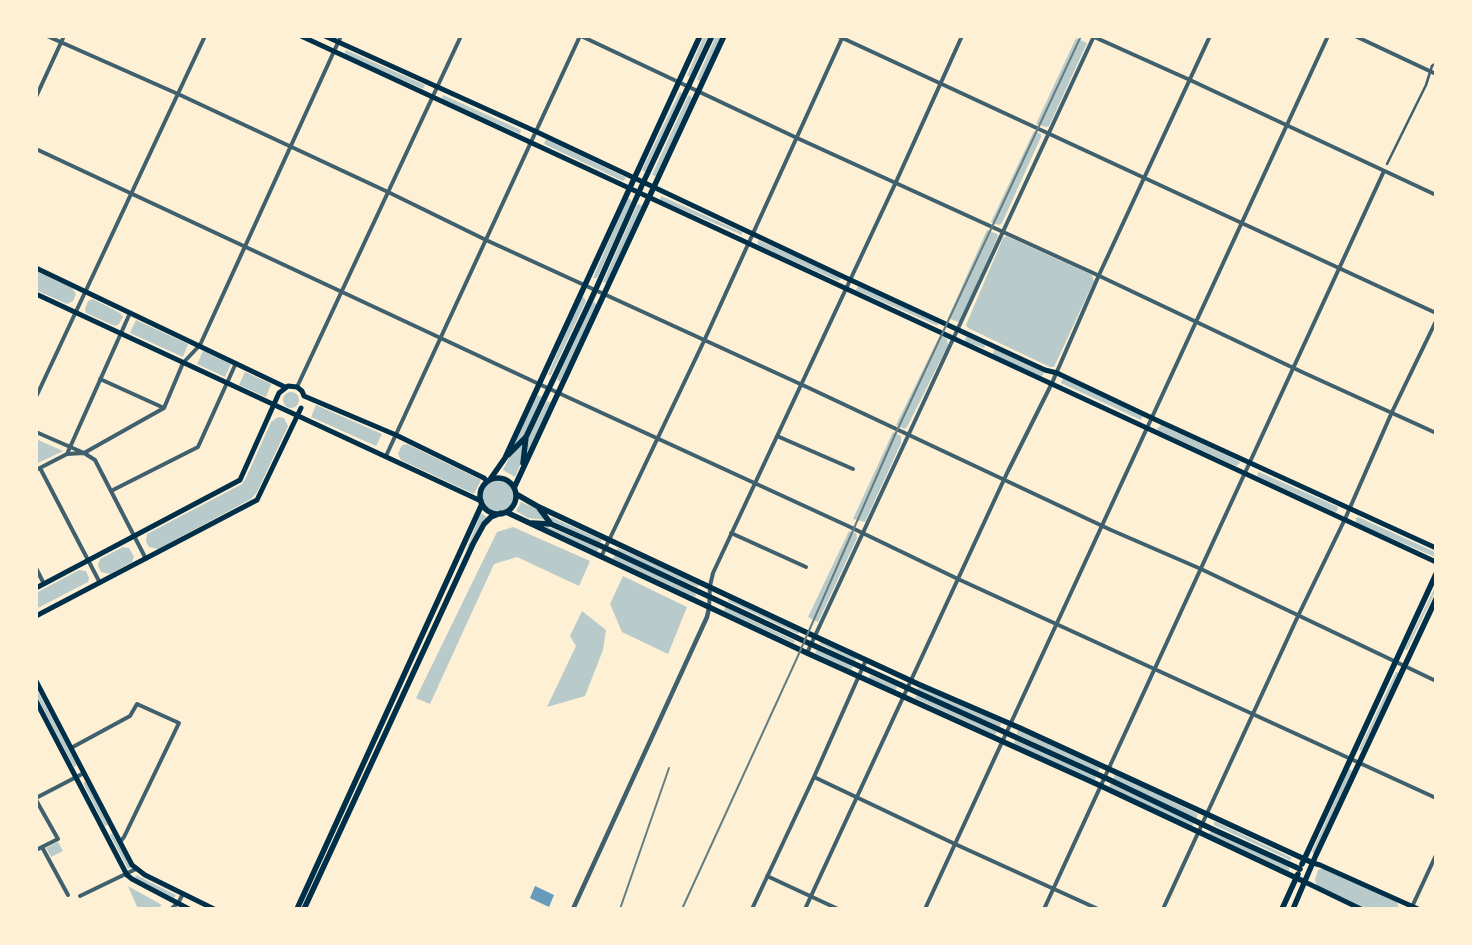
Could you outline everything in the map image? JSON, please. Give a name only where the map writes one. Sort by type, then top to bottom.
[{"type":"main road","points":[[301,36],[1436,562]]},
{"type":"main road","points":[[325,36],[537,132],[958,330],[1046,370],[1057,373],[1250,464],[1436,548]]},
{"type":"main road","points":[[505,458],[700,36]]},
{"type":"main road","points":[[523,468],[526,437],[712,36]]},
{"type":"main road","points":[[304,909],[473,544],[484,524],[491,517],[503,513],[514,504],[515,491],[523,468],[724,36]]},
{"type":"main road","points":[[36,268],[236,363],[302,390],[304,396],[304,402],[257,500],[36,616]]},
{"type":"main road","points":[[36,294],[386,456],[481,503],[490,512],[503,513],[528,523],[807,653],[1101,786],[1361,909]]},
{"type":"main road","points":[[986,353],[990,344]]},
{"type":"main road","points":[[36,588],[240,480],[279,393],[291,387]]},
{"type":"main road","points":[[304,396],[396,435],[484,478],[489,480],[505,478],[515,491],[537,506],[866,660],[1011,724],[1304,860],[1320,865],[1418,909]]},
{"type":"main road","points":[[278,398],[279,404],[283,409]]},
{"type":"main road","points":[[290,412],[296,412],[301,408]]},
{"type":"main road","points":[[296,909],[481,503],[481,488],[505,458],[526,437]]},
{"type":"main road","points":[[537,506],[551,524]]},
{"type":"main road","points":[[528,523],[551,524],[606,548],[1300,869]]},
{"type":"main road","points":[[1282,909],[1436,574]]},
{"type":"main road","points":[[1293,909],[1436,599]]},
{"type":"main road","points":[[36,681],[136,869],[214,909]]},
{"type":"main road","points":[[36,701],[127,875],[190,909]]},
{"type":"street","points":[[47,36],[178,94],[595,291],[1103,526],[1202,569],[1436,681]]},
{"type":"street","points":[[36,97],[64,36]]},
{"type":"street","points":[[36,397],[205,36]]},
{"type":"street","points":[[100,583],[38,469],[67,454],[84,453],[164,408],[183,363],[200,345],[341,36]]},
{"type":"street","points":[[291,387],[342,292],[461,36]]},
{"type":"street","points":[[386,456],[580,36],[797,138],[1099,275],[1436,433]]},
{"type":"street","points":[[573,909],[707,617],[713,573],[896,182],[962,36]]},
{"type":"street","points":[[807,653],[1093,36],[1436,194]]},
{"type":"street","points":[[805,909],[1004,479],[1057,373],[1099,275],[1210,36]]},
{"type":"street","points":[[925,909],[1198,322],[1328,36]]},
{"type":"street","points":[[1355,36],[1436,74]]},
{"type":"street","points":[[601,557],[704,341],[841,37],[1436,313]]},
{"type":"street","points":[[1387,164],[1426,85],[1430,71],[1436,62]]},
{"type":"street","points":[[36,149],[863,533],[958,579],[1436,798]]},
{"type":"street","points":[[1044,909],[1384,171]]},
{"type":"street","points":[[67,454],[130,314]]},
{"type":"street","points":[[1163,909],[1298,616],[1345,519],[1392,412],[1436,321]]},
{"type":"street","points":[[111,492],[198,447],[236,363]]},
{"type":"street","points":[[100,379],[164,408]]},
{"type":"street","points":[[36,432],[84,453],[95,460],[146,559]]},
{"type":"street","points":[[777,436],[853,469]]},
{"type":"street","points":[[732,533],[806,567]]},
{"type":"street","points":[[36,568],[44,584]]},
{"type":"street","points":[[752,909],[866,660]]},
{"type":"street","points":[[71,748],[130,716],[137,704],[179,723],[120,842]]},
{"type":"street","points":[[36,850],[58,838],[36,799],[84,773]]},
{"type":"street","points":[[814,777],[1098,909]]},
{"type":"street","points":[[106,833],[114,829]]},
{"type":"street","points":[[42,847],[68,895]]},
{"type":"street","points":[[1411,907],[1436,855]]},
{"type":"street","points":[[80,896],[136,869]]},
{"type":"street","points":[[767,876],[838,909]]},
{"type":"street","points":[[171,909],[178,904],[183,894]]},
{"type":"shaded area","points":[[704,36],[708,36],[690,76],[687,76]]},
{"type":"shaded area","points":[[716,36],[722,36],[700,82],[697,79]]},
{"type":"shaded area","points":[[1076,38],[1087,43],[1049,126],[1036,124]]},
{"type":"shaded area","points":[[346,50],[425,85],[423,89],[344,54]]},
{"type":"shaded area","points":[[680,91],[682,94],[645,172],[642,170]]},
{"type":"shaded area","points":[[443,95],[521,130],[520,134],[442,99]]},
{"type":"shaded area","points":[[690,95],[692,99],[656,176],[652,175],[688,96]]},
{"type":"shaded area","points":[[1034,131],[1041,134],[1041,137],[1002,223],[999,225],[991,222]]},
{"type":"shaded area","points":[[546,139],[626,178],[623,181],[544,144]]},
{"type":"shaded area","points":[[661,196],[742,232],[742,235],[660,200]]},
{"type":"shaded area","points":[[629,198],[632,202],[597,278],[593,278],[627,199]]},
{"type":"shaded area","points":[[637,205],[642,206],[607,283],[603,282]]},
{"type":"shaded area","points":[[987,230],[998,236],[961,320],[958,322],[948,318]]},
{"type":"shaded area","points":[[1006,236],[1092,275],[1094,281],[1054,367],[1050,367],[968,328],[966,325],[1003,238]]},
{"type":"shaded area","points":[[758,240],[841,279],[838,281],[758,245]]},
{"type":"shaded area","points":[[36,271],[72,288],[76,294],[73,301],[67,304],[36,290]]},
{"type":"shaded area","points":[[858,286],[937,322],[938,326],[856,290]]},
{"type":"shaded area","points":[[584,297],[586,301],[551,375],[548,375],[581,298]]},
{"type":"shaded area","points":[[93,299],[120,313],[123,317],[119,324],[115,326],[86,313],[85,309],[88,301]]},
{"type":"shaded area","points":[[594,302],[597,305],[560,382],[557,379]]},
{"type":"shaded area","points":[[136,320],[188,344],[183,357],[130,333]]},
{"type":"shaded area","points":[[940,335],[947,339],[948,345],[907,427],[904,429],[896,425]]},
{"type":"shaded area","points":[[967,336],[985,345],[984,348],[966,342]]},
{"type":"shaded area","points":[[996,348],[1044,371],[1043,375],[1041,376],[993,355]]},
{"type":"shaded area","points":[[203,351],[231,364],[225,377],[197,364]]},
{"type":"shaded area","points":[[245,372],[271,384],[266,397],[239,385]]},
{"type":"shaded area","points":[[1063,378],[1143,416],[1141,420],[1061,383]]},
{"type":"shaded area","points":[[288,392],[294,392],[299,397],[297,406],[288,408],[283,403],[283,397]]},
{"type":"shaded area","points":[[537,395],[542,397],[522,440],[512,448]]},
{"type":"shaded area","points":[[547,401],[551,403],[527,453],[528,439]]},
{"type":"shaded area","points":[[316,405],[382,434],[376,446],[311,417]]},
{"type":"shaded area","points":[[278,417],[284,418],[288,426],[257,492],[251,499],[158,549],[149,547],[146,542],[147,534],[242,484],[271,422]]},
{"type":"shaded area","points":[[1161,425],[1240,463],[1236,466],[1159,431],[1157,429]]},
{"type":"shaded area","points":[[893,432],[901,436],[901,443],[865,522],[853,519]]},
{"type":"shaded area","points":[[36,439],[63,451],[36,464]]},
{"type":"shaded area","points":[[407,444],[481,480],[474,494],[401,460],[398,454],[402,445]]},
{"type":"shaded area","points":[[523,444],[521,463],[515,477],[503,470],[509,458]]},
{"type":"shaded area","points":[[1259,472],[1338,507],[1337,511],[1335,512],[1259,477],[1257,475]]},
{"type":"shaded area","points":[[498,479],[504,480],[509,484],[513,489],[513,501],[509,506],[504,510],[498,511],[492,510],[487,506],[483,501],[482,495],[483,489],[487,484],[492,480]]},
{"type":"shaded area","points":[[521,502],[535,508],[547,520],[528,518],[516,511]]},
{"type":"shaded area","points":[[481,513],[487,517],[465,553]]},
{"type":"shaded area","points":[[551,517],[602,540],[600,543],[550,520]]},
{"type":"shaded area","points":[[1358,517],[1435,552],[1435,557],[1356,523],[1356,518]]},
{"type":"shaded area","points":[[546,526],[599,548],[597,552],[544,528]]},
{"type":"shaded area","points":[[513,527],[590,561],[579,586],[517,557],[494,564],[430,704],[416,698],[497,532]]},
{"type":"shaded area","points":[[849,531],[856,533],[857,538],[818,622],[808,617]]},
{"type":"shaded area","points":[[123,547],[129,548],[134,557],[132,562],[110,574],[101,572],[98,565],[100,559]]},
{"type":"shaded area","points":[[618,548],[699,584],[697,587],[616,551]]},
{"type":"shaded area","points":[[615,555],[696,593],[695,597],[613,559]]},
{"type":"shaded area","points":[[79,570],[86,571],[89,578],[88,582],[36,609],[36,593]]},
{"type":"shaded area","points":[[623,576],[687,607],[668,654],[622,632],[610,604]]},
{"type":"shaded area","points":[[1436,585],[1436,590],[1407,650],[1405,649]]},
{"type":"shaded area","points":[[729,598],[800,631],[798,634],[728,601]]},
{"type":"shaded area","points":[[725,607],[795,641],[794,643],[724,611]]},
{"type":"shaded area","points":[[582,611],[606,630],[603,650],[585,696],[547,707],[576,646],[570,636]]},
{"type":"shaded area","points":[[821,640],[856,658],[855,661],[820,644]]},
{"type":"shaded area","points":[[817,649],[853,666],[851,670],[815,653]]},
{"type":"shaded area","points":[[1396,672],[1399,673],[1361,751],[1359,750]]},
{"type":"shaded area","points":[[870,675],[897,686],[896,690],[869,679]]},
{"type":"shaded area","points":[[919,686],[1001,723],[1000,727],[917,690]]},
{"type":"shaded area","points":[[36,688],[77,765],[74,767],[36,695]]},
{"type":"shaded area","points":[[917,694],[997,732],[995,735],[915,698]]},
{"type":"shaded area","points":[[1018,730],[1100,768],[1098,772],[1017,734]]},
{"type":"shaded area","points":[[1015,740],[1096,776],[1095,781],[1014,744]]},
{"type":"shaded area","points":[[1349,769],[1352,771],[1314,853],[1312,852]]},
{"type":"shaded area","points":[[1115,774],[1198,814],[1196,819],[1113,779]]},
{"type":"shaded area","points":[[86,782],[108,825],[105,826],[83,783]]},
{"type":"shaded area","points":[[1111,782],[1194,822],[1192,827],[1109,787]]},
{"type":"shaded area","points":[[1214,822],[1292,858],[1290,860],[1214,825]]},
{"type":"shaded area","points":[[1211,831],[1289,867],[1289,871],[1209,834]]},
{"type":"shaded area","points":[[112,833],[131,867],[128,869],[110,835]]},
{"type":"shaded area","points":[[58,842],[63,851],[51,857],[46,848]]},
{"type":"shaded area","points":[[1324,868],[1397,902],[1399,909],[1368,909],[1317,886],[1315,880],[1318,870]]},
{"type":"shaded area","points":[[136,875],[176,895],[174,898],[135,878]]},
{"type":"shaded area","points":[[128,886],[162,905],[155,909],[138,909]]},
{"type":"water","points":[[535,886],[554,895],[549,907],[530,898]]},
{"type":"railway","points":[[682,909],[797,658],[894,437],[1081,36]]},
{"type":"railway","points":[[620,909],[669,768]]}]
